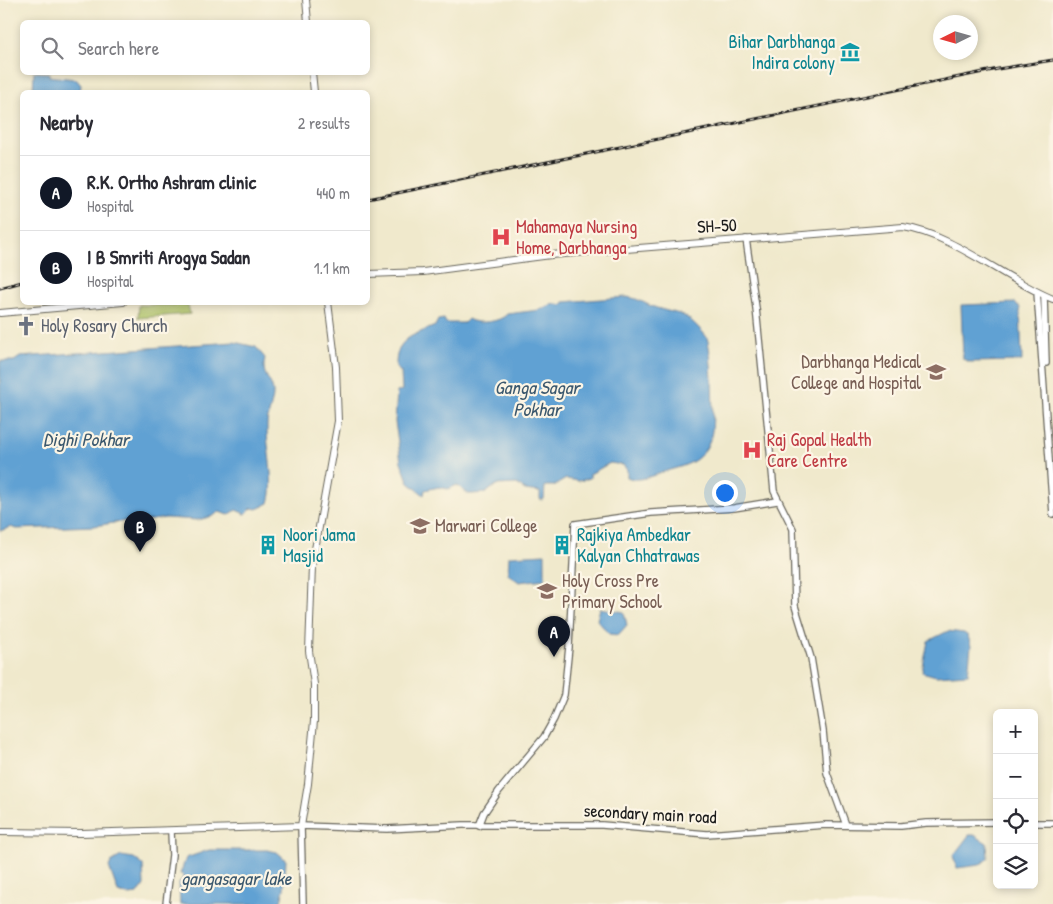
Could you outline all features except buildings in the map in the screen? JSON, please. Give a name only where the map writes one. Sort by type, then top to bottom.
[{"type":"main road","points":[[306,0],[308,20]]},
{"type":"main road","points":[[312,75],[314,90]]},
{"type":"main road","name":"SH-50","points":[[370,274],[428,272],[551,255],[908,228],[973,255],[1044,296],[1053,299]]},
{"type":"main road","points":[[0,313],[89,305]]},
{"type":"main road","points":[[0,832],[171,831],[301,826],[308,784],[314,721],[314,684],[309,651],[312,566],[338,421],[336,367],[328,305]]},
{"type":"street","points":[[746,239],[756,308],[774,491],[777,501],[793,528],[795,606],[812,658],[827,773],[846,825]]},
{"type":"street","points":[[1037,292],[1052,460]]},
{"type":"street","points":[[1044,296],[1053,514]]},
{"type":"street","points":[[479,826],[484,813],[499,790],[544,737],[554,720],[564,695],[569,647],[575,524],[651,514],[734,508],[777,501]]},
{"type":"street","name":"secondary main road","points":[[301,826],[387,829],[602,825],[706,834],[846,825],[901,826],[926,823],[993,822]]},
{"type":"street","points":[[1038,823],[1053,824]]},
{"type":"street","points":[[301,826],[303,904]]},
{"type":"street","points":[[166,904],[172,855],[171,831]]},
{"type":"green space","points":[[139,305],[188,305],[190,314],[138,318]]},
{"type":"water","points":[[34,75],[76,79],[81,85],[80,90],[33,90]]},
{"type":"water","name":"Ganga Sagar Pokhar","points":[[626,297],[686,317],[706,336],[710,352],[713,423],[709,442],[699,457],[686,465],[639,479],[627,477],[627,470],[623,465],[610,463],[590,474],[590,478],[579,481],[566,479],[554,486],[545,486],[544,499],[542,500],[540,499],[540,492],[525,490],[517,484],[496,485],[486,493],[472,494],[468,494],[457,485],[448,489],[439,487],[425,490],[424,495],[409,483],[401,462],[395,422],[397,392],[402,390],[401,372],[396,368],[396,358],[398,350],[406,340],[435,326],[438,320],[444,319],[446,323],[464,323],[468,319],[477,322],[489,322],[500,319],[507,314],[539,310],[553,304],[562,305],[564,302]]},
{"type":"water","points":[[1016,303],[1020,308],[1022,361],[969,362],[963,359],[961,305]]},
{"type":"water","name":"Dighi Pokhar","points":[[234,342],[256,347],[265,358],[265,373],[272,386],[272,400],[267,425],[272,485],[269,503],[257,509],[252,508],[245,514],[236,510],[229,515],[219,512],[213,516],[198,520],[166,518],[145,521],[139,519],[94,526],[16,529],[11,527],[0,531],[0,361],[14,361],[20,357]]},
{"type":"water","points":[[545,554],[545,579],[519,582],[508,574],[509,556]]},
{"type":"water","points":[[600,608],[624,612],[627,625],[618,635],[609,634],[597,620]]},
{"type":"water","points":[[948,631],[964,633],[968,636],[971,646],[968,674],[936,676],[922,672],[928,641]]},
{"type":"water","points":[[969,835],[974,835],[987,843],[988,858],[980,865],[957,868],[953,856]]},
{"type":"water","name":"gangasagar lake","points":[[209,850],[267,850],[277,852],[286,860],[284,889],[280,904],[180,904],[179,883],[183,878],[183,874],[180,874],[186,858]]},
{"type":"water","points":[[121,856],[134,858],[143,865],[144,885],[138,894],[129,895],[118,892],[109,867],[111,862]]},
{"type":"railway","points":[[370,199],[998,69],[1053,60]]},
{"type":"railway","points":[[0,288],[20,283]]},
{"type":"place","name":"Bihar Darbhanga Indira colony","points":[[850,52]]},
{"type":"place","name":"Mahamaya Nursing Home, Darbhanga","points":[[501,237]]},
{"type":"place","name":"Holy Rosary Church","points":[[26,326]]},
{"type":"place","name":"Darbhanga Medical College and Hospital","points":[[936,372]]},
{"type":"place","name":"Raj Gopal Health Care Centre","points":[[752,450]]},
{"type":"place","name":"Marwari College","points":[[420,526]]},
{"type":"place","name":"Noori Jama Masjid","points":[[268,545]]},
{"type":"place","name":"Rajkiya Ambedkar Kalyan Chhatrawas","points":[[562,545]]},
{"type":"place","name":"I B Smriti Arogya Sadan","points":[[140,552]]},
{"type":"place","name":"Holy Cross Pre Primary School","points":[[547,591]]},
{"type":"place","name":"R.K. Ortho Ashram clinic","points":[[554,657]]}]
